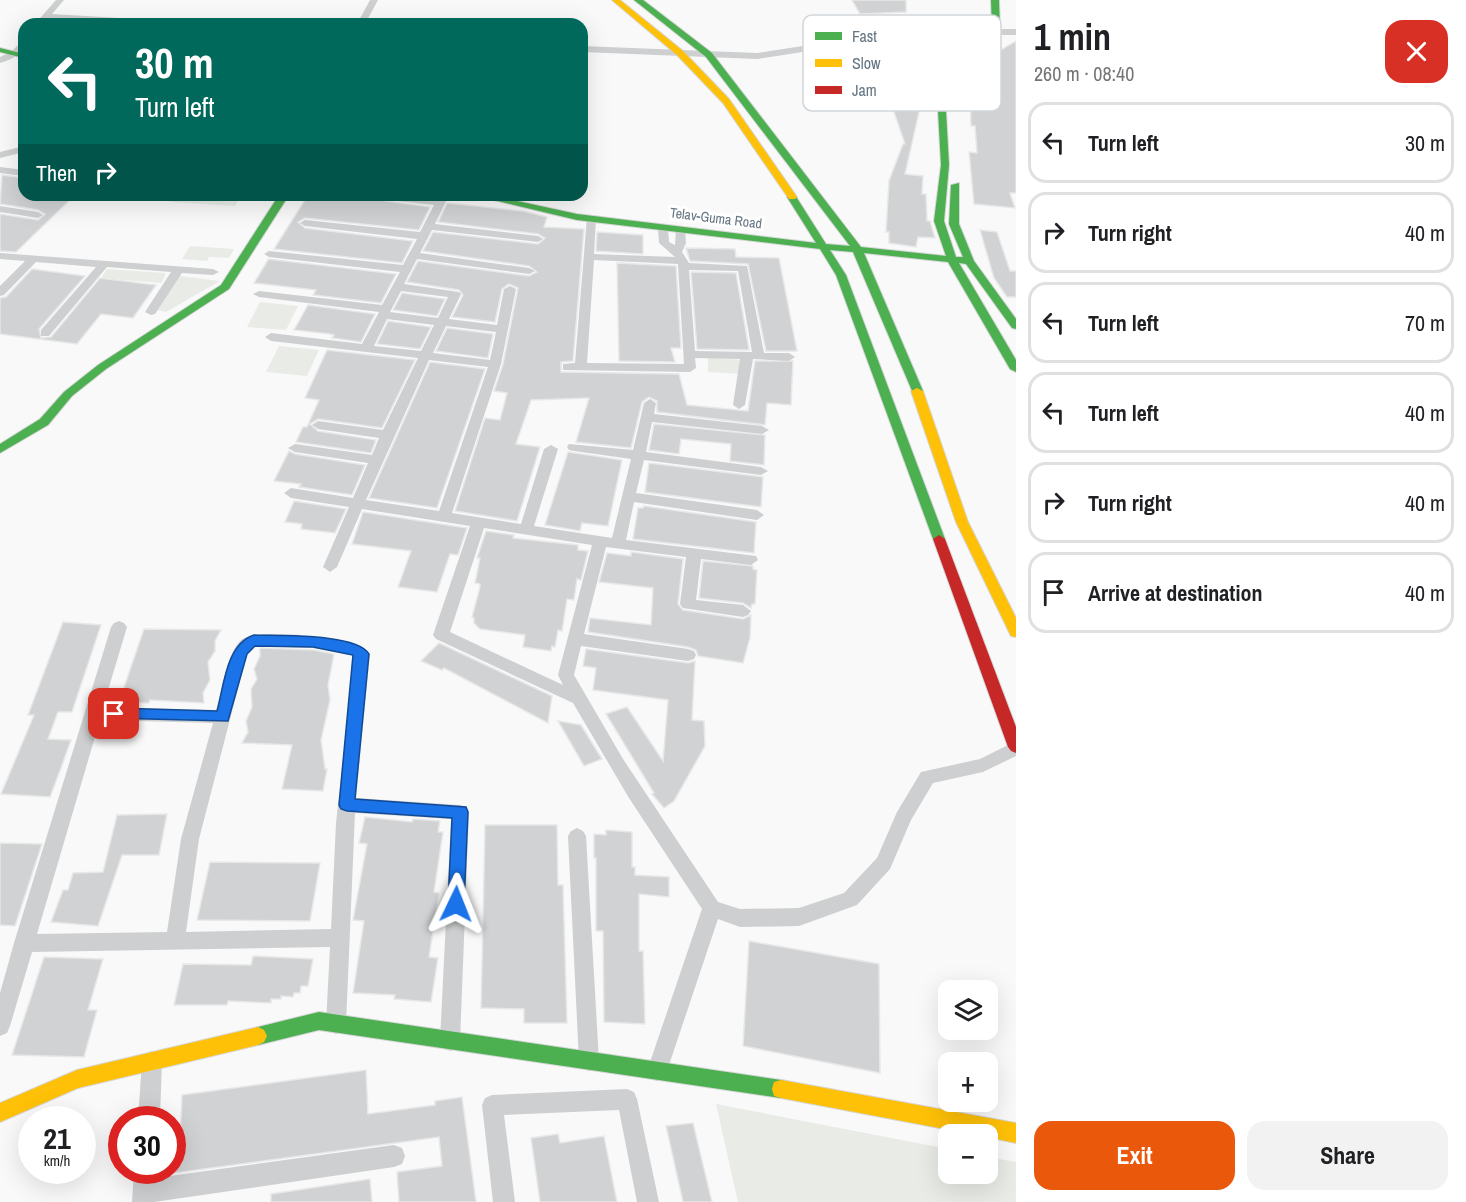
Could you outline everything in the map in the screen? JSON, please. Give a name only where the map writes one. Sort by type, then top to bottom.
[{"type":"street","points":[[46,16],[60,0]]},
{"type":"street","points":[[364,18],[374,0]]},
{"type":"street","points":[[600,541],[566,675],[646,812],[712,908],[740,918],[799,918],[850,899],[884,863],[903,817],[927,777],[983,765],[1016,747],[841,275],[824,246],[726,101],[680,53],[616,0]]},
{"type":"street","points":[[639,0],[709,55],[857,249],[922,404],[962,522],[1016,632]]},
{"type":"street","points":[[995,0],[1000,15]]},
{"type":"street","points":[[1005,31],[1006,0]]},
{"type":"street","points":[[46,16],[81,18]]},
{"type":"street","points":[[588,49],[757,56],[803,49]]},
{"type":"street","points":[[0,50],[18,55]]},
{"type":"street","points":[[0,60],[18,55]]},
{"type":"street","points":[[942,111],[945,165],[939,222],[952,260],[1016,369]]},
{"type":"street","points":[[955,111],[957,161],[954,224],[969,261],[1016,326]]},
{"type":"street","points":[[0,155],[18,150]]},
{"type":"street","points":[[0,163],[18,151]]},
{"type":"street","points":[[0,170],[18,172]]},
{"type":"street","points":[[0,449],[44,422],[68,394],[102,367],[225,287],[280,201]]},
{"type":"street","points":[[366,349],[441,201]]},
{"type":"street","name":"Telav-Guma Road","points":[[525,201],[591,219],[969,261]]},
{"type":"street","points":[[0,208],[38,215]]},
{"type":"street","points":[[581,367],[591,219]]},
{"type":"street","points":[[305,224],[538,239]]},
{"type":"street","points":[[663,228],[664,243],[681,260]]},
{"type":"street","points":[[567,367],[690,368],[680,230]]},
{"type":"street","points":[[269,254],[406,270]]},
{"type":"street","points":[[739,405],[753,356],[741,254]]},
{"type":"street","points":[[413,255],[529,271]]},
{"type":"street","points":[[0,256],[213,272]]},
{"type":"street","points":[[589,257],[681,260],[743,268]]},
{"type":"street","points":[[0,293],[33,259]]},
{"type":"street","points":[[45,333],[104,264]]},
{"type":"street","points":[[151,312],[179,269]]},
{"type":"street","points":[[330,567],[387,435],[444,322],[455,294],[397,287]]},
{"type":"street","points":[[444,516],[495,364],[510,289]]},
{"type":"street","points":[[259,294],[502,329]]},
{"type":"street","points":[[271,337],[495,364]]},
{"type":"street","points":[[689,354],[789,357]]},
{"type":"street","points":[[618,544],[648,410],[762,430]]},
{"type":"street","points":[[318,425],[387,435]]},
{"type":"street","points":[[574,447],[761,471]]},
{"type":"street","points":[[295,448],[376,460]]},
{"type":"street","points":[[526,529],[551,450]]},
{"type":"street","points":[[291,494],[618,544],[752,560]]},
{"type":"street","points":[[629,497],[757,514]]},
{"type":"street","points":[[479,521],[441,635],[579,699]]},
{"type":"street","points":[[694,554],[687,604],[743,611]]},
{"type":"street","points":[[0,1026],[119,627]]},
{"type":"street","points":[[575,639],[688,655]]},
{"type":"street","points":[[175,941],[190,839],[240,652],[247,643],[254,640],[313,642],[357,650],[362,654],[347,805],[336,1023]]},
{"type":"street","points":[[93,713],[223,717]]},
{"type":"street","points":[[347,805],[460,812],[450,1041]]},
{"type":"street","points":[[578,836],[589,1061]]},
{"type":"street","points":[[657,1071],[712,908]]},
{"type":"street","points":[[23,944],[339,938]]},
{"type":"street","points":[[1,1110],[77,1079],[319,1021],[833,1097],[1016,1133]]},
{"type":"street","points":[[150,1106],[152,1061]]},
{"type":"street","points":[[504,1202],[492,1105],[627,1099],[648,1202]]},
{"type":"street","points":[[144,1188],[394,1156]]},
{"type":"shaded area","points":[[172,201],[238,201],[235,206]]},
{"type":"shaded area","points":[[190,246],[234,249],[229,258],[209,257],[207,261],[182,259]]},
{"type":"shaded area","points":[[107,269],[166,274],[161,283],[101,278]]},
{"type":"shaded area","points":[[180,276],[220,281],[166,312],[157,310]]},
{"type":"shaded area","points":[[260,302],[298,306],[286,330],[247,327]]},
{"type":"shaded area","points":[[279,346],[319,350],[307,376],[266,372]]},
{"type":"shaded area","points":[[708,357],[741,360],[741,374],[708,372]]},
{"type":"shaded area","points":[[716,1104],[938,1147],[938,1184],[998,1184],[998,1159],[1016,1162],[1016,1202],[738,1202]]},
{"type":"building","points":[[852,0],[906,0],[906,12],[860,14]]},
{"type":"building","points":[[1016,41],[1016,193],[1010,193],[1015,208],[974,204],[969,152],[977,153],[975,126],[971,126],[971,111],[1001,111],[1001,50]]},
{"type":"building","points":[[894,111],[919,111],[905,174],[923,176],[922,194],[926,194],[927,221],[930,221],[935,238],[918,237],[916,247],[889,243],[889,232],[886,232],[889,181],[903,144],[905,144]]},
{"type":"building","points":[[2,175],[18,177],[18,201],[69,201],[16,252],[0,251],[0,214],[38,220],[45,214],[38,210],[0,204]]},
{"type":"building","points":[[304,201],[387,201],[430,207],[419,230],[305,218],[298,222],[305,228],[413,241],[402,263],[274,249]]},
{"type":"building","points":[[447,203],[523,211],[547,217],[544,227],[584,229],[573,361],[561,362],[561,372],[679,374],[687,405],[748,411],[755,361],[793,361],[791,405],[767,403],[765,425],[657,412],[657,401],[649,397],[642,402],[631,448],[576,442],[589,398],[531,400],[516,444],[540,447],[517,521],[455,511],[485,418],[500,420],[507,393],[494,391],[503,364],[518,288],[509,284],[502,289],[495,322],[452,317],[463,295],[459,290],[407,282],[418,261],[529,276],[537,272],[529,266],[423,251],[433,232],[538,244],[545,238],[538,234],[438,222]]},
{"type":"building","points":[[980,230],[997,232],[1010,271],[1016,271],[1016,297],[1007,297],[994,278]]},
{"type":"building","points":[[597,232],[643,235],[643,254],[596,251]]},
{"type":"building","points":[[686,248],[735,249],[736,257],[779,258],[797,351],[766,351],[748,264],[690,261]]},
{"type":"building","points":[[268,260],[396,274],[381,303],[313,295],[316,290],[254,283]]},
{"type":"building","points":[[617,263],[676,266],[681,348],[671,348],[675,362],[619,361]]},
{"type":"building","points":[[32,269],[85,276],[39,329],[41,338],[51,337],[100,278],[156,285],[133,318],[101,314],[77,344],[0,334],[0,298],[6,297]]},
{"type":"building","points":[[691,272],[736,273],[749,350],[697,349]]},
{"type":"building","points":[[402,293],[445,299],[437,316],[393,310]]},
{"type":"building","points":[[308,305],[375,314],[361,342],[332,338],[334,335],[330,334],[294,330]]},
{"type":"building","points":[[388,321],[431,327],[420,349],[377,344]]},
{"type":"building","points":[[447,328],[493,334],[488,358],[436,351]]},
{"type":"building","points":[[327,350],[415,360],[382,428],[318,419],[310,424],[318,431],[376,440],[371,453],[296,442],[303,427],[307,427],[319,400],[305,398]]},
{"type":"building","points":[[430,362],[485,369],[437,508],[369,498]]},
{"type":"building","points":[[654,424],[765,435],[764,465],[730,461],[731,444],[681,439],[679,454],[649,450]]},
{"type":"building","points":[[289,451],[295,454],[365,465],[352,495],[299,487],[301,484],[274,481]]},
{"type":"building","points":[[568,452],[622,460],[608,526],[582,523],[580,531],[545,525]]},
{"type":"building","points":[[649,463],[763,477],[761,507],[645,492]]},
{"type":"building","points":[[294,501],[346,509],[335,533],[301,529],[302,524],[285,522]]},
{"type":"building","points":[[644,506],[756,522],[754,553],[633,539],[638,508]]},
{"type":"building","points":[[363,512],[467,528],[458,555],[450,554],[437,592],[398,587],[411,551],[352,544]]},
{"type":"building","points":[[486,531],[514,535],[513,538],[578,545],[578,550],[588,551],[581,580],[577,579],[574,600],[567,599],[562,631],[558,630],[555,647],[552,646],[551,651],[523,647],[525,635],[480,629],[474,623],[472,617],[480,587],[480,584],[475,583],[480,558],[477,558]]},
{"type":"building","points":[[631,552],[683,559],[678,604],[683,610],[743,619],[751,615],[750,638],[743,663],[698,656],[696,650],[688,647],[588,632],[590,618],[651,625],[653,588],[599,582],[607,553],[631,556]]},
{"type":"building","points":[[703,561],[753,566],[753,569],[757,570],[755,604],[752,604],[751,608],[743,603],[699,598]]},
{"type":"building","points":[[63,622],[101,625],[72,712],[58,712],[48,739],[71,740],[61,768],[50,797],[1,794],[34,715],[28,715]]},
{"type":"building","points":[[144,629],[221,630],[215,641],[215,651],[208,662],[210,680],[203,693],[204,703],[150,700],[149,703],[119,702]]},
{"type":"building","points":[[439,643],[552,696],[548,723],[444,668],[442,670],[421,661]]},
{"type":"building","points":[[260,648],[314,650],[334,654],[328,685],[330,700],[321,740],[325,769],[327,769],[323,791],[282,789],[292,745],[242,743],[248,732],[246,721],[252,707],[251,689],[257,679],[254,669],[260,656]]},
{"type":"building","points":[[586,649],[688,663],[695,661],[692,720],[704,721],[705,746],[674,801],[664,808],[652,794],[654,793],[606,714],[627,707],[663,761],[668,700],[593,690],[596,668],[583,666]]},
{"type":"building","points":[[558,721],[581,725],[602,759],[584,766]]},
{"type":"building","points":[[167,814],[159,855],[122,855],[98,926],[51,922],[63,890],[68,890],[73,873],[103,872],[117,815]]},
{"type":"building","points":[[365,817],[412,822],[413,819],[440,821],[438,832],[443,832],[434,892],[439,893],[429,957],[438,958],[431,1002],[394,999],[395,995],[353,993],[364,921],[353,920],[367,844],[359,843]]},
{"type":"building","points":[[485,825],[557,825],[558,885],[563,885],[567,1023],[524,1023],[524,1009],[481,1008]]},
{"type":"building","points":[[606,830],[632,832],[632,867],[635,867],[635,875],[669,877],[669,897],[639,894],[639,951],[643,951],[645,1024],[604,1022],[603,931],[596,931],[594,834],[606,835]]},
{"type":"building","points":[[0,843],[42,844],[15,926],[0,925]]},
{"type":"building","points":[[210,862],[320,863],[310,921],[197,920]]},
{"type":"building","points":[[749,941],[879,964],[880,1073],[743,1046]]},
{"type":"building","points":[[253,956],[313,959],[308,986],[301,986],[300,993],[294,993],[293,997],[281,996],[281,999],[271,999],[271,1003],[228,1001],[227,1005],[174,1005],[183,964],[251,965]]},
{"type":"building","points":[[44,957],[103,959],[88,1010],[97,1010],[84,1057],[12,1055]]},
{"type":"building","points":[[366,1070],[368,1114],[435,1105],[435,1101],[462,1097],[476,1202],[399,1202],[397,1172],[442,1166],[439,1137],[186,1172],[186,1106],[182,1106],[182,1095]]},
{"type":"building","points":[[693,1123],[712,1202],[683,1202],[666,1126]]},
{"type":"building","points":[[558,1134],[560,1143],[604,1136],[617,1202],[540,1202],[531,1138]]},
{"type":"building","points":[[370,1179],[372,1202],[271,1202],[271,1194]]},
{"type":"traffic: fast","points":[[638,0],[709,55],[857,249],[917,391]]},
{"type":"traffic: fast","points":[[995,0],[996,15]]},
{"type":"traffic: fast","points":[[0,50],[18,54]]},
{"type":"traffic: fast","points":[[942,111],[945,165],[939,221],[952,260],[1016,369]]},
{"type":"traffic: fast","points":[[956,185],[954,224],[969,261],[1016,326]]},
{"type":"traffic: fast","points":[[792,197],[841,275],[939,539]]},
{"type":"traffic: fast","points":[[0,449],[44,422],[68,394],[102,367],[225,287],[280,201]]},
{"type":"traffic: fast","points":[[504,201],[577,217],[780,242],[969,261]]},
{"type":"traffic: fast","points":[[258,1036],[319,1021],[781,1089]]},
{"type":"traffic: slow","points":[[616,0],[680,53],[726,101],[792,197]]},
{"type":"traffic: slow","points":[[917,391],[962,522],[1016,632]]},
{"type":"traffic: slow","points":[[0,1113],[77,1079],[258,1036]]},
{"type":"traffic: slow","points":[[781,1089],[1016,1133]]},
{"type":"traffic: jam","points":[[939,539],[1016,747]]},
{"type":"route","points":[[114,714],[223,717],[240,652],[247,643],[254,640],[313,642],[357,650],[362,654],[347,805],[460,812],[456,904]]}]
